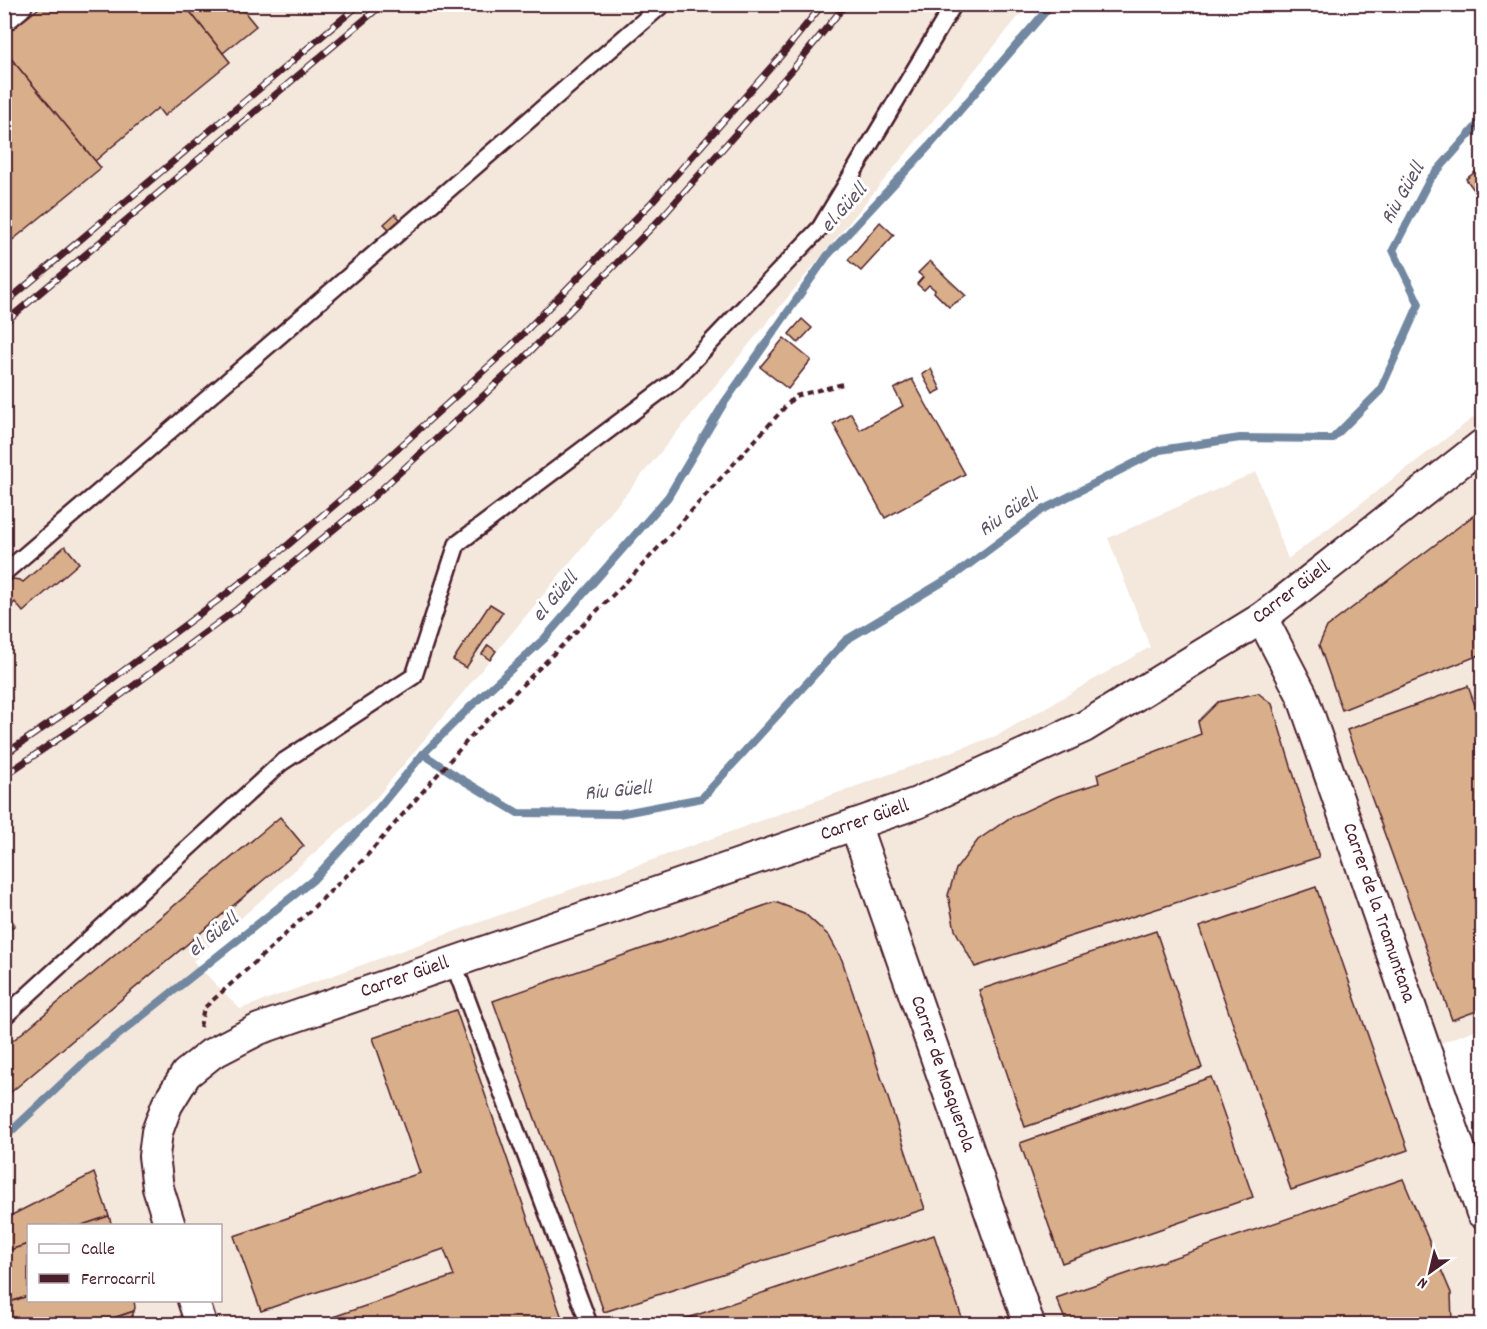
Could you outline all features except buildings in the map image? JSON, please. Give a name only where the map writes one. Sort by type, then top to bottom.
[{"type":"street","points":[[4,15],[17,4]]},
{"type":"street","name":"Carrer Güell","points":[[169,1224],[158,1188],[154,1156],[157,1132],[167,1105],[186,1074],[211,1054],[259,1029],[917,803],[1083,727],[1262,618],[1482,445]]},
{"type":"street","name":"Carrer de la Tramuntana","points":[[1262,618],[1302,695],[1482,1213]]},
{"type":"street","name":"Carrer de Mosquerola","points":[[855,824],[1029,1324]]},
{"type":"street","points":[[194,1302],[201,1324]]},
{"type":"lane","points":[[4,573],[663,4]]},
{"type":"lane","points":[[4,1017],[281,763],[414,676],[457,544],[674,381],[820,228],[954,4]]},
{"type":"lane","points":[[453,962],[589,1324]]},
{"type":"path","points":[[199,1030],[204,1008],[363,860],[473,734],[638,570],[795,396],[843,384]]},
{"type":"shaded area","points":[[5,5],[1028,5],[377,797],[193,961],[240,1009],[998,735],[1150,647],[1108,538],[1256,472],[1288,559],[1482,411],[1482,1027],[1426,1049],[1482,1244],[1482,1324],[5,1324]]},
{"type":"waterway","name":"el Güell","points":[[4,1138],[88,1059],[313,880],[372,816],[423,754],[544,639],[668,497],[724,403],[827,256],[931,144],[1052,4]]},
{"type":"waterway","name":"Riu Güell","points":[[423,754],[518,813],[619,814],[702,798],[846,640],[956,574],[1042,510],[1160,450],[1240,438],[1332,439],[1380,391],[1419,304],[1393,250],[1430,179],[1482,120]]},
{"type":"railway","points":[[4,304],[360,4]]},
{"type":"railway","points":[[4,323],[383,4]]},
{"type":"railway","points":[[4,755],[92,694],[289,544],[511,346],[650,204],[780,57],[823,4]]},
{"type":"railway","points":[[4,776],[102,709],[237,609],[373,497],[520,362],[662,217],[793,69],[846,4]]}]
